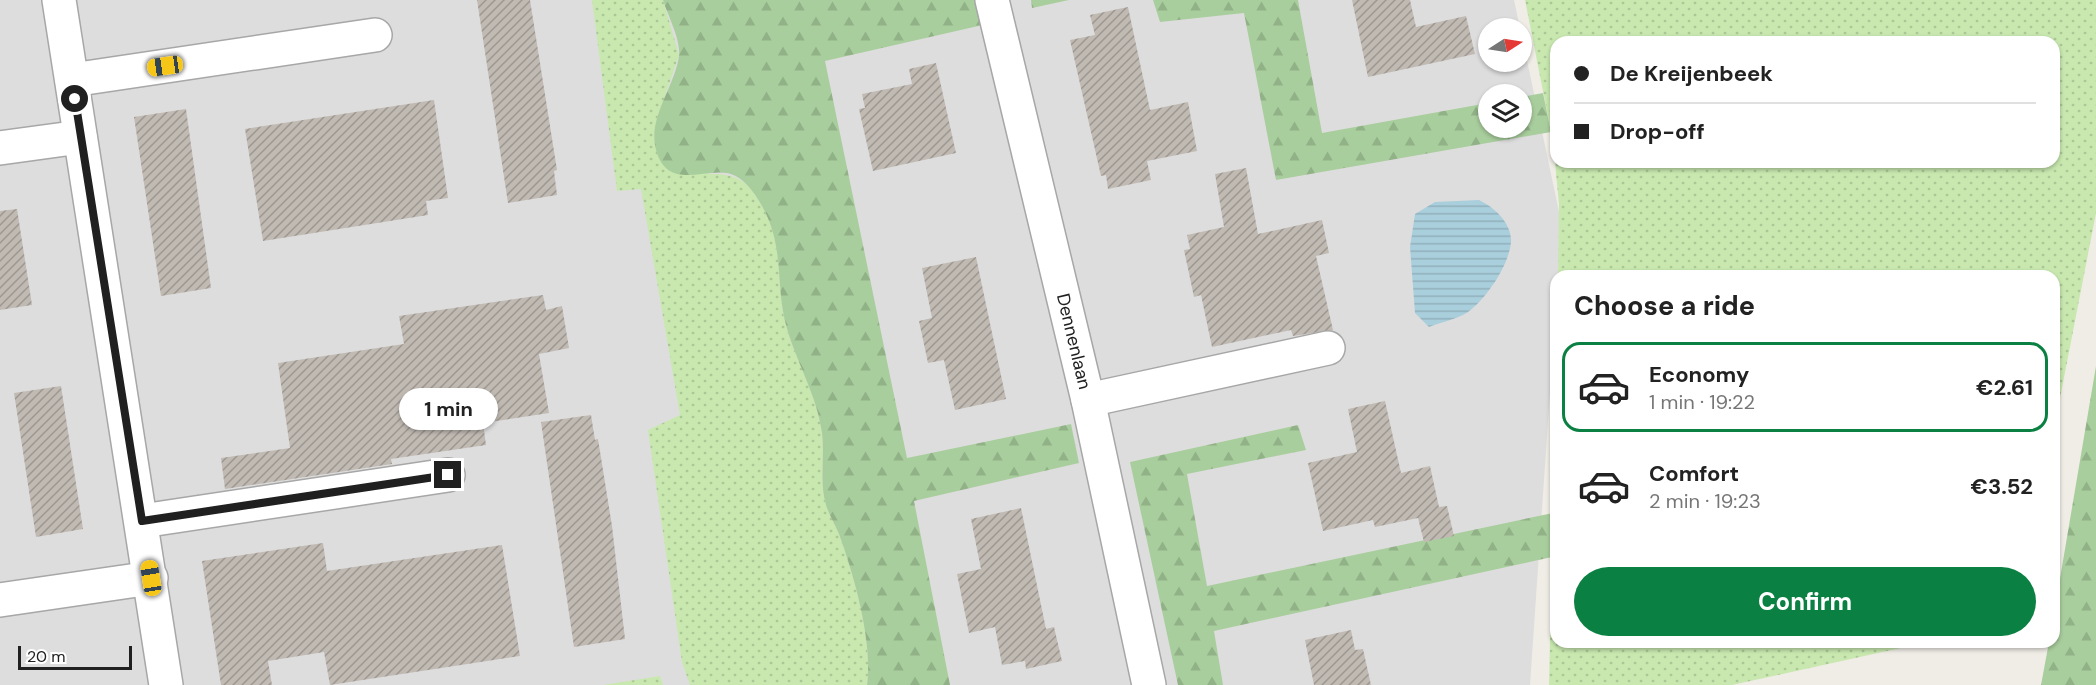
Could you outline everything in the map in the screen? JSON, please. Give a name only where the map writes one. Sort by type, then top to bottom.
[{"type":"street","points":[[59,0],[166,685]]},
{"type":"street","name":"Dennenlaan","points":[[992,0],[1089,400],[1149,685]]},
{"type":"street","points":[[72,80],[375,35]]},
{"type":"street","points":[[0,148],[80,137]]},
{"type":"street","points":[[1089,400],[1328,348]]},
{"type":"street","points":[[142,521],[448,475]]},
{"type":"street","points":[[0,600],[151,578]]},
{"type":"shaded area","points":[[0,0],[1514,0],[1518,18],[1478,18],[1478,72],[1529,72],[1532,84],[1478,84],[1478,138],[1532,138],[1532,84],[1562,226],[1559,270],[1550,270],[1550,392],[1530,685],[0,685]]},
{"type":"green space","points":[[592,0],[663,0],[679,55],[657,119],[709,174],[734,177],[752,190],[769,221],[777,250],[786,325],[816,405],[822,433],[823,487],[826,505],[845,550],[861,609],[867,649],[867,685],[690,685],[682,662],[648,430],[680,415],[641,189],[617,191]]},
{"type":"green space","points":[[663,0],[983,0],[987,24],[825,61],[907,458],[1071,424],[1079,463],[914,501],[950,685],[867,685],[867,649],[861,609],[845,550],[826,505],[823,487],[822,433],[816,405],[786,325],[777,251],[769,221],[756,196],[748,186],[733,175],[718,172],[689,175],[671,172],[658,156],[655,143],[657,118],[679,56],[676,35]]},
{"type":"green space","points":[[1031,0],[1069,0],[1032,8]]},
{"type":"green space","points":[[1153,0],[1298,0],[1322,133],[1478,105],[1478,138],[1517,138],[1276,180],[1244,13],[1160,22]]},
{"type":"green space","points":[[1525,0],[2096,0],[2096,213],[2060,398],[2060,270],[1558,270],[1559,204],[1556,168],[2060,168],[2060,36],[1550,36],[1550,127],[1532,36],[1532,18],[1529,18]]},
{"type":"green space","points":[[1543,93],[1550,132],[1532,135],[1532,95]]},
{"type":"green space","points":[[2096,366],[2096,685],[2041,685],[2048,648],[2060,648],[2060,579]]},
{"type":"green space","points":[[1298,425],[1306,450],[1187,474],[1207,586],[1550,514],[1550,557],[1214,631],[1223,685],[1178,685],[1130,462]]},
{"type":"green space","points":[[1550,638],[1550,648],[1901,648],[1732,685],[1549,685]]},
{"type":"green space","points":[[660,676],[663,685],[603,685]]},
{"type":"water","points":[[1479,200],[1496,211],[1509,228],[1511,242],[1506,261],[1496,280],[1468,312],[1429,327],[1415,313],[1410,247],[1415,214],[1435,202]]},
{"type":"building","points":[[477,0],[530,0],[557,170],[554,171],[557,195],[508,203]]},
{"type":"building","points":[[1352,0],[1410,0],[1416,27],[1466,16],[1475,54],[1368,77]]},
{"type":"building","points":[[1128,7],[1150,110],[1188,102],[1197,151],[1147,161],[1151,180],[1108,189],[1106,175],[1101,176],[1070,40],[1095,35],[1090,15]]},
{"type":"building","points":[[936,63],[956,153],[873,171],[859,109],[865,108],[862,94],[912,84],[909,69]]},
{"type":"building","points":[[434,100],[448,198],[426,201],[428,215],[263,241],[245,129]]},
{"type":"building","points":[[186,109],[211,288],[161,296],[134,117]]},
{"type":"building","points":[[1246,168],[1258,234],[1322,220],[1329,253],[1316,256],[1333,330],[1293,336],[1291,330],[1212,347],[1201,295],[1194,297],[1184,250],[1190,249],[1187,235],[1224,227],[1215,174]]},
{"type":"building","points":[[17,209],[32,305],[0,310],[0,211]]},
{"type":"building","points":[[976,257],[1006,399],[955,410],[944,360],[928,363],[919,321],[932,318],[922,268]]},
{"type":"building","points":[[543,295],[546,310],[562,306],[569,348],[539,354],[549,413],[483,423],[486,445],[391,459],[392,464],[225,489],[221,458],[290,448],[278,363],[404,344],[399,316]]},
{"type":"building","points":[[61,386],[83,529],[36,537],[14,393]]},
{"type":"building","points":[[1385,401],[1401,473],[1430,466],[1439,507],[1447,506],[1454,536],[1424,542],[1418,518],[1375,527],[1373,520],[1323,531],[1308,463],[1357,452],[1348,409]]},
{"type":"building","points":[[591,415],[595,440],[598,439],[612,526],[625,639],[574,647],[541,422]]},
{"type":"building","points":[[1021,508],[1046,629],[1054,627],[1062,661],[1026,669],[1025,661],[1002,665],[995,627],[969,633],[957,574],[981,569],[971,519]]},
{"type":"building","points":[[323,543],[327,571],[502,545],[520,656],[330,685],[324,652],[268,661],[272,685],[221,685],[202,561]]},
{"type":"building","points":[[1351,630],[1355,650],[1363,649],[1371,685],[1314,685],[1305,640]]},
{"type":"route","points":[[75,99],[142,521],[448,475]]}]
